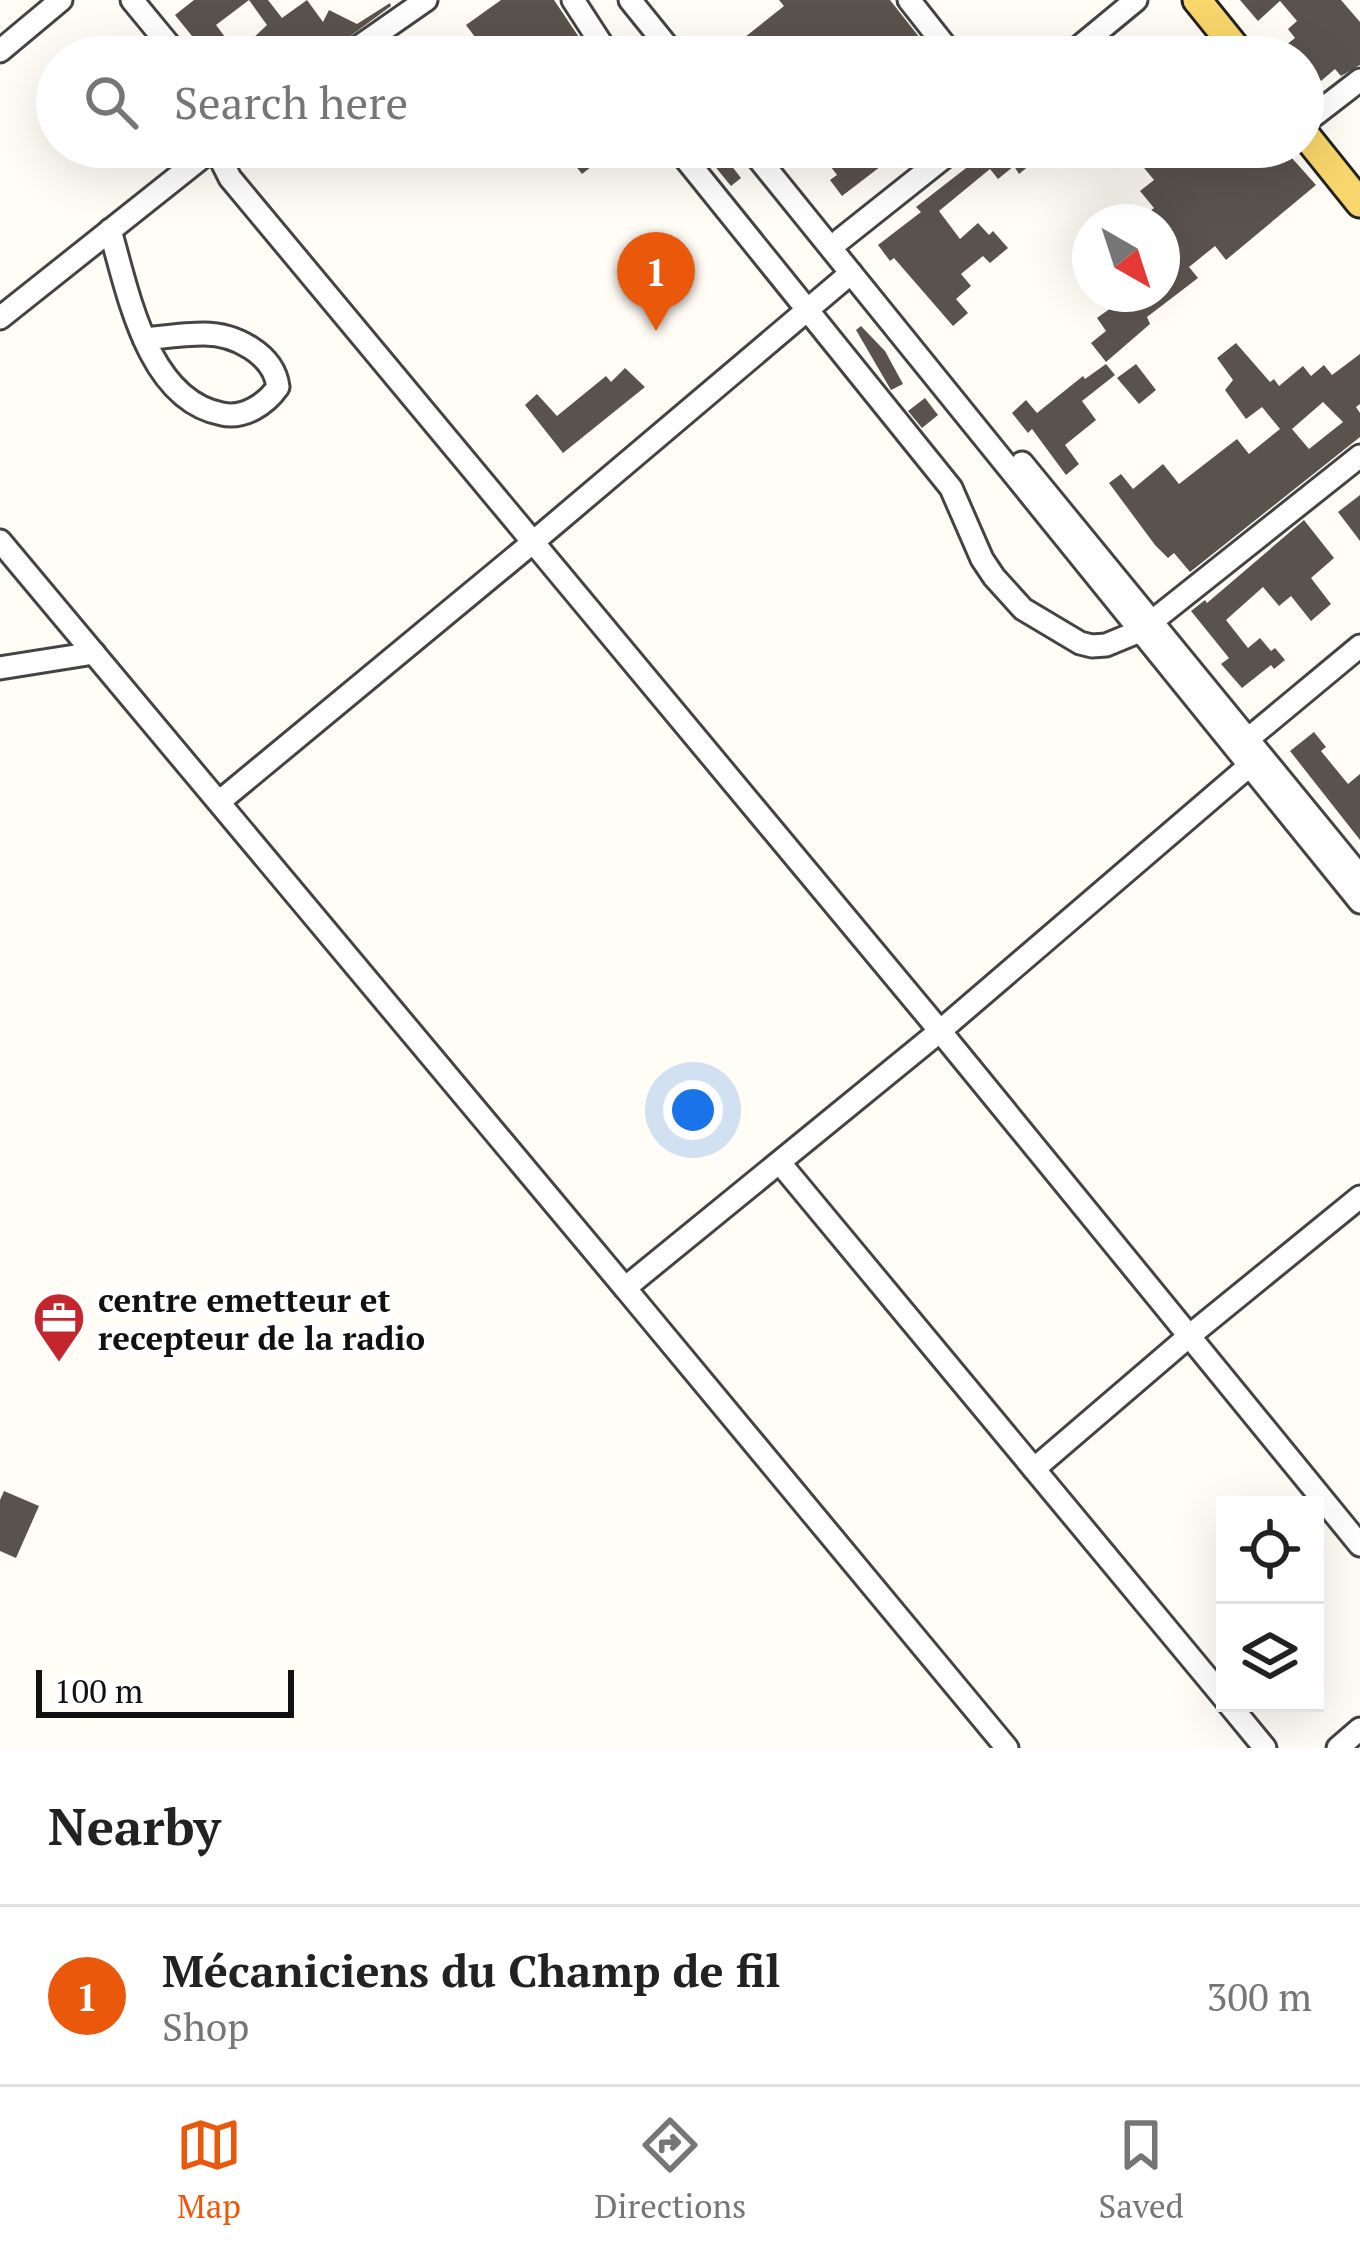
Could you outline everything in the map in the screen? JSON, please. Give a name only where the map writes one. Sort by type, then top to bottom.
[{"type":"main road","points":[[1197,0],[1226,36]]},
{"type":"main road","points":[[1210,0],[1238,36]]},
{"type":"main road","points":[[1324,145],[1360,184]]},
{"type":"main road","points":[[1324,152],[1360,203]]},
{"type":"street","points":[[0,51],[61,0]]},
{"type":"street","points":[[132,0],[162,36]]},
{"type":"street","points":[[374,36],[426,0]]},
{"type":"street","points":[[574,0],[597,36]]},
{"type":"street","points":[[630,0],[659,36]]},
{"type":"street","points":[[648,0],[676,36]]},
{"type":"street","points":[[909,0],[937,36]]},
{"type":"street","points":[[1092,36],[1136,0]]},
{"type":"street","points":[[1324,108],[1360,80]]},
{"type":"street","points":[[0,318],[191,168]]},
{"type":"street","points":[[225,168],[1360,1545]]},
{"type":"street","points":[[691,168],[951,488],[994,578],[1023,609],[1080,643],[1106,645],[1146,626],[1360,456]]},
{"type":"street","points":[[765,168],[1360,876]]},
{"type":"street","points":[[780,168],[1360,902]]},
{"type":"street","points":[[840,240],[931,168]]},
{"type":"street","points":[[110,230],[144,339],[155,362],[180,392],[205,410],[229,416],[269,400],[278,387],[269,361],[230,338],[206,334],[144,339]]},
{"type":"street","points":[[219,802],[850,273]]},
{"type":"street","points":[[0,541],[1007,1748]]},
{"type":"street","points":[[1248,739],[1360,646]]},
{"type":"street","points":[[0,668],[94,653]]},
{"type":"street","points":[[625,1288],[940,1031],[1250,766]]},
{"type":"street","points":[[780,1163],[1216,1689]]},
{"type":"street","points":[[1034,1469],[1360,1197]]},
{"type":"street","points":[[1235,1712],[1265,1748]]},
{"type":"street","points":[[1338,1748],[1360,1730]]},
{"type":"building","points":[[194,0],[249,0],[216,25],[224,36],[192,36],[175,15]]},
{"type":"building","points":[[249,0],[268,0],[282,18],[307,0],[323,22],[329,10],[357,24],[391,6],[350,36],[255,36],[267,25]]},
{"type":"building","points":[[501,0],[554,0],[578,36],[474,36],[466,25]]},
{"type":"building","points":[[779,0],[890,0],[918,36],[746,36],[784,6]]},
{"type":"building","points":[[1240,0],[1341,0],[1360,22],[1360,65],[1341,76],[1335,69],[1324,78],[1324,36],[1293,36],[1288,29],[1297,21],[1280,1],[1258,21]]},
{"type":"building","points":[[716,168],[733,168],[741,178],[731,186]]},
{"type":"building","points":[[832,168],[879,168],[842,196],[830,180],[837,175]]},
{"type":"building","points":[[966,168],[1012,168],[998,179],[990,169],[939,211],[960,239],[978,223],[1008,248],[990,263],[983,256],[961,274],[971,286],[956,299],[968,313],[953,326],[878,245],[921,212],[916,207]]},
{"type":"building","points":[[1144,168],[1301,168],[1316,185],[1226,260],[1215,246],[1189,267],[1198,278],[1180,292],[1180,204],[1151,204],[1140,191],[1154,180]]},
{"type":"building","points":[[1105,312],[1154,312],[1147,317],[1150,324],[1106,362],[1091,343],[1106,331],[1097,318]]},
{"type":"building","points":[[861,326],[885,351],[903,384],[891,390],[856,330]]},
{"type":"building","points":[[1236,343],[1279,386],[1303,366],[1311,376],[1324,365],[1332,375],[1360,354],[1360,404],[1356,407],[1360,437],[1190,572],[1174,553],[1168,558],[1155,545],[1109,483],[1121,474],[1133,489],[1163,464],[1179,484],[1237,439],[1249,454],[1280,429],[1262,407],[1246,419],[1225,390],[1233,380],[1217,358]],"holes":[[[1323,402],[1343,422],[1309,449],[1292,429]]]},
{"type":"building","points":[[1106,364],[1115,375],[1082,401],[1096,420],[1065,445],[1079,464],[1066,475],[1032,429],[1028,433],[1012,413],[1026,400],[1037,413]]},
{"type":"building","points":[[1136,364],[1156,390],[1139,404],[1117,378]]},
{"type":"building","points":[[625,368],[645,387],[563,453],[525,405],[537,394],[557,416],[606,376],[611,382]]},
{"type":"building","points":[[925,398],[938,415],[922,428],[908,411]]},
{"type":"building","points":[[1360,495],[1360,541],[1338,512]]},
{"type":"building","points":[[1304,520],[1334,558],[1311,578],[1331,604],[1311,621],[1291,596],[1279,606],[1263,587],[1226,620],[1248,648],[1260,638],[1285,660],[1242,688],[1221,664],[1229,658],[1191,611],[1207,603]]},
{"type":"building","points":[[1314,732],[1326,747],[1321,751],[1348,784],[1360,774],[1360,840],[1290,751]]},
{"type":"building","points":[[4,1491],[39,1506],[16,1558],[0,1551]]},
{"type":"place","name":"Mécaniciens du Champ de fil","points":[[656,331]]},
{"type":"place","name":"centre emetteur et recepteur de la radio","points":[[59,1364]]}]
